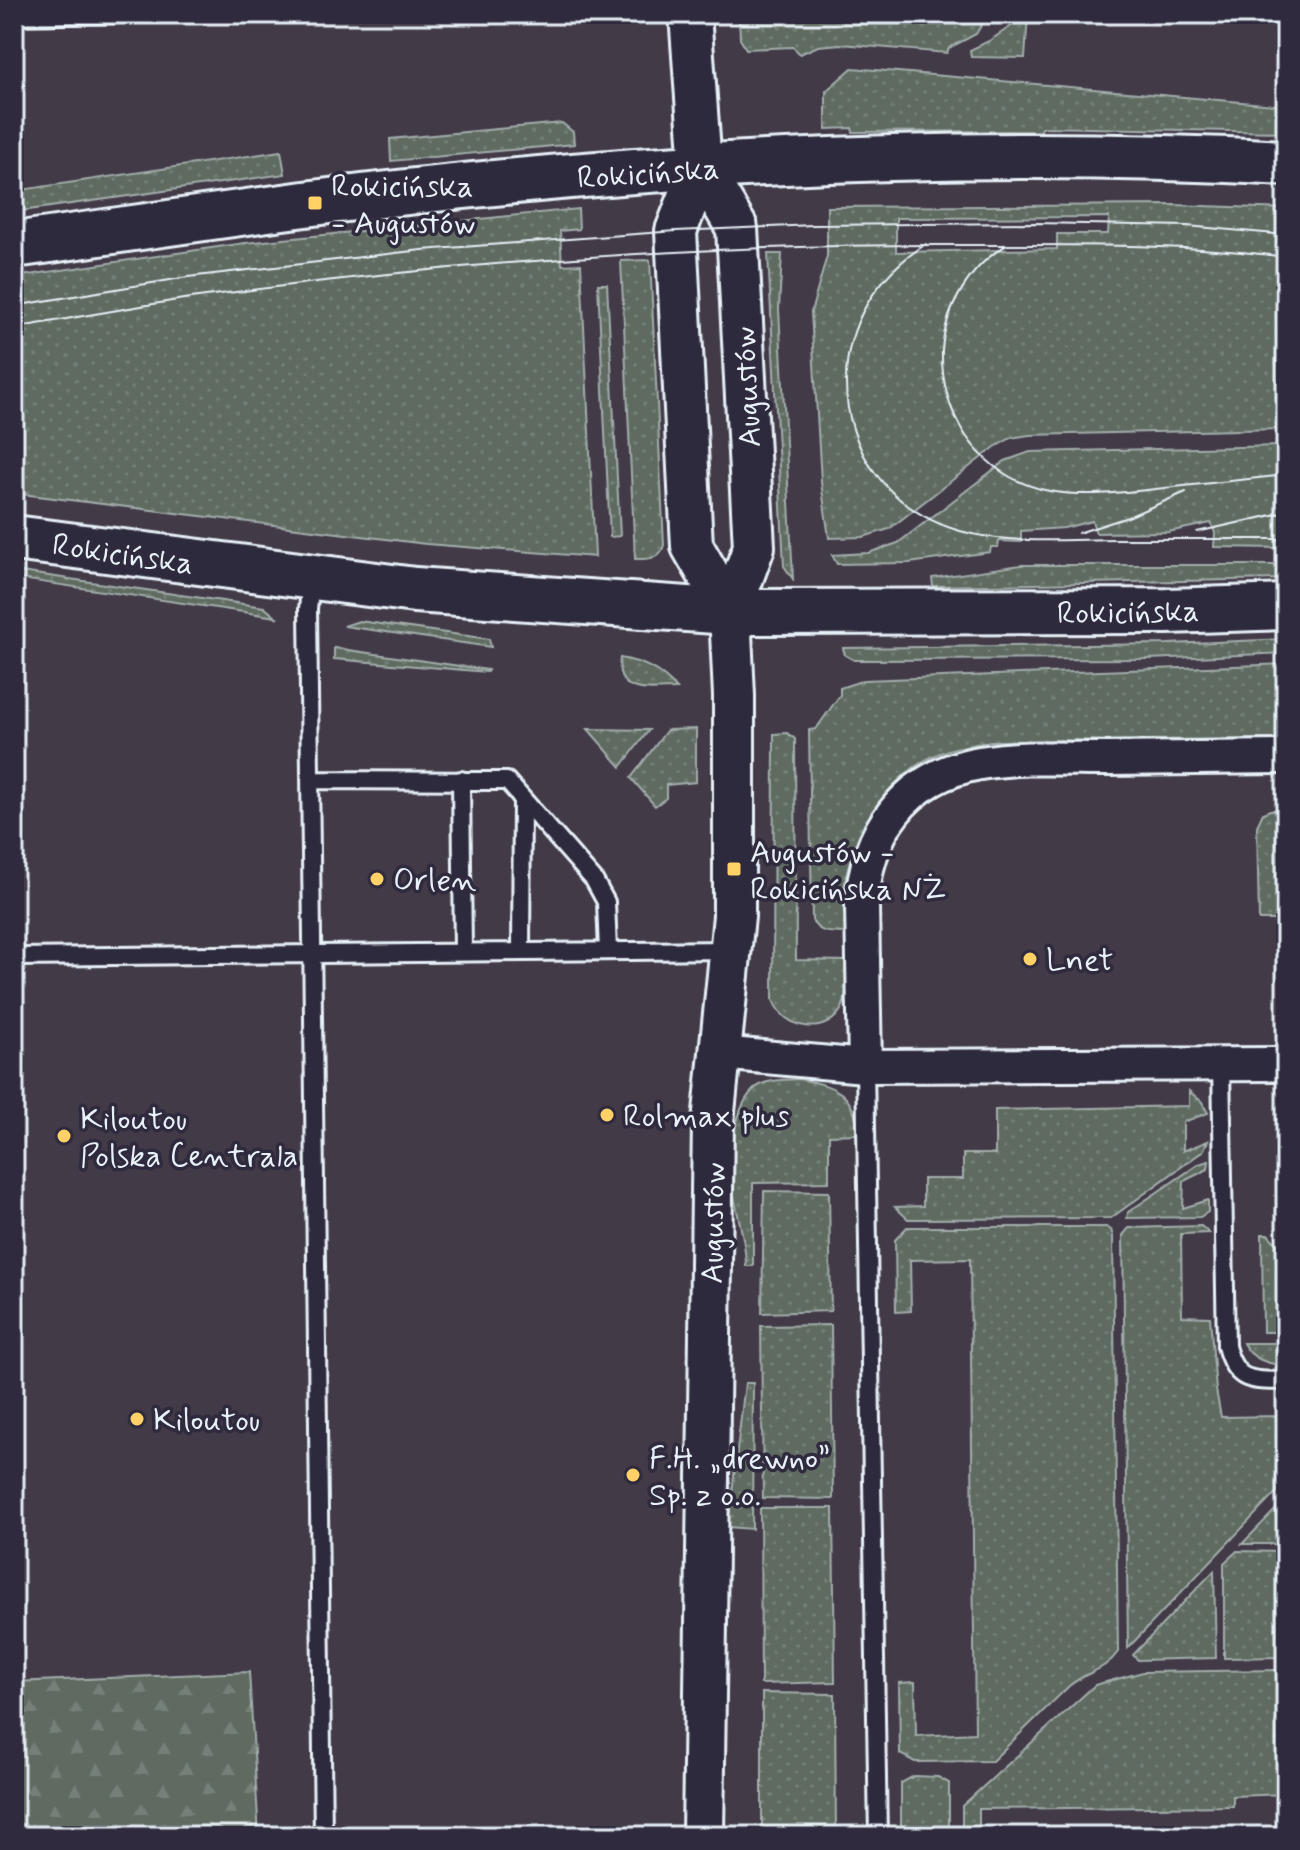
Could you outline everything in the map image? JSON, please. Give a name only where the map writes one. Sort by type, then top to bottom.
[{"type":"main road","name":"Rokicińska","points":[[14,245],[315,203],[587,175],[701,167],[841,160],[1055,156],[1286,163]]},
{"type":"main road","name":"Rokicińska","points":[[14,538],[311,579],[430,591],[730,612],[1151,612],[1286,607]]},
{"type":"street","name":"Augustów","points":[[690,14],[701,167],[676,231],[692,546],[730,612]]},
{"type":"street","name":"Augustów","points":[[701,167],[737,228],[754,547],[730,612],[734,696],[734,900],[732,950],[713,1122],[703,1836]]},
{"type":"street","points":[[865,1066],[863,881],[868,857],[880,831],[911,794],[933,778],[958,768],[996,761],[1286,757]]},
{"type":"street","points":[[719,1053],[865,1066],[1286,1064]]},
{"type":"lane","points":[[14,16],[113,14]]},
{"type":"lane","points":[[311,579],[308,609],[323,1836]]},
{"type":"lane","points":[[311,780],[507,781],[594,880],[606,902],[608,951]]},
{"type":"lane","points":[[461,780],[463,952]]},
{"type":"lane","points":[[521,951],[522,798]]},
{"type":"lane","points":[[14,957],[732,950]]},
{"type":"lane","points":[[1221,1065],[1226,1346],[1230,1361],[1243,1376],[1252,1380],[1286,1381]]},
{"type":"lane","points":[[865,1066],[878,1836]]},
{"type":"green space","points":[[739,14],[988,14],[976,34],[949,48],[947,53],[841,44],[818,46],[800,54],[793,47],[746,49],[740,39]]},
{"type":"green space","points":[[1028,15],[1025,58],[971,57],[970,50]]},
{"type":"green space","points":[[852,68],[1286,106],[1286,132],[1042,127],[1041,131],[853,132],[852,128],[826,129],[826,91]]},
{"type":"green space","points":[[562,123],[573,132],[574,144],[391,161],[390,139]]},
{"type":"green space","points":[[281,151],[285,174],[14,212],[14,191]]},
{"type":"green space","points":[[1174,205],[1286,209],[1286,429],[1029,435],[1011,438],[889,529],[863,537],[829,538],[821,482],[811,312],[827,256],[827,207]],"holes":[[[1109,217],[1108,234],[1057,234],[1057,249],[896,252],[896,218]]]},
{"type":"green space","points":[[578,209],[579,229],[560,231],[562,265],[581,264],[595,557],[426,544],[14,493],[14,277],[245,243]]},
{"type":"green space","points":[[768,254],[782,254],[779,309],[793,579],[784,566]]},
{"type":"green space","points":[[650,260],[664,545],[656,556],[635,559],[621,261]]},
{"type":"green space","points":[[598,284],[607,284],[620,536],[610,537]]},
{"type":"green space","points":[[1286,446],[1286,548],[1214,547],[1215,533],[1211,523],[1168,532],[1096,533],[1092,521],[1064,528],[1021,531],[1021,542],[999,541],[998,547],[991,547],[990,552],[909,563],[837,564],[832,555],[868,553],[898,543],[1005,461],[1030,452]]},
{"type":"green space","points":[[1021,565],[1286,565],[1286,579],[933,586],[932,578]]},
{"type":"green space","points":[[14,571],[264,607],[276,617],[14,578]]},
{"type":"green space","points":[[359,621],[489,639],[491,647],[344,626]]},
{"type":"green space","points":[[1286,639],[1286,653],[1148,659],[854,660],[845,655],[843,648],[1168,644]]},
{"type":"green space","points":[[334,648],[488,670],[334,659]]},
{"type":"green space","points":[[620,658],[651,668],[677,689],[646,689],[629,685],[620,671]]},
{"type":"green space","points":[[1286,664],[1286,739],[991,741],[948,750],[927,759],[892,787],[877,805],[855,846],[844,889],[847,933],[822,930],[812,920],[809,730],[816,729],[840,695],[840,688],[864,680]]},
{"type":"green space","points":[[588,729],[649,730],[621,767]]},
{"type":"green space","points":[[696,729],[696,782],[666,785],[666,798],[655,806],[631,778],[667,730]]},
{"type":"green space","points":[[787,733],[795,739],[796,960],[847,961],[843,1006],[827,1023],[817,1026],[796,1024],[786,1018],[773,1000],[774,734]]},
{"type":"green space","points":[[1286,810],[1286,920],[1259,920],[1257,826],[1263,813]]},
{"type":"green space","points":[[799,1079],[841,1093],[853,1109],[859,1134],[829,1135],[829,1182],[753,1183],[753,1266],[746,1266],[732,1180],[736,1127],[745,1101],[762,1084]]},
{"type":"green space","points":[[1189,1091],[1202,1102],[1208,1113],[1183,1122],[1183,1151],[1208,1141],[1203,1151],[1111,1218],[908,1219],[895,1207],[923,1206],[923,1179],[963,1179],[963,1154],[995,1154],[995,1110],[1189,1106]]},
{"type":"green space","points":[[1209,1161],[1208,1169],[1184,1181],[1183,1208],[1208,1200],[1208,1212],[1200,1217],[1127,1218],[1128,1212],[1199,1164]]},
{"type":"green space","points":[[764,1191],[829,1192],[831,1311],[762,1313]]},
{"type":"green space","points":[[1201,1226],[1209,1233],[1181,1234],[1182,1316],[1210,1317],[1221,1417],[1286,1416],[1286,1482],[1128,1648],[1123,1235],[1129,1228]]},
{"type":"green space","points":[[907,1227],[1106,1227],[1113,1236],[1118,1652],[1102,1667],[1069,1686],[992,1761],[915,1762],[900,1754],[899,1683],[915,1682],[916,1736],[975,1733],[970,1259],[910,1260],[911,1311],[896,1312],[895,1240]]},
{"type":"green space","points":[[1262,1234],[1268,1234],[1278,1246],[1286,1246],[1286,1332],[1263,1332]]},
{"type":"green space","points":[[831,1325],[833,1499],[763,1498],[761,1326]]},
{"type":"green space","points":[[1243,1343],[1286,1343],[1286,1365],[1261,1360]]},
{"type":"green space","points":[[745,1383],[753,1383],[752,1529],[728,1527]]},
{"type":"green space","points":[[1286,1499],[1286,1544],[1242,1544]]},
{"type":"green space","points":[[760,1508],[833,1508],[835,1682],[761,1684]]},
{"type":"green space","points":[[1237,1551],[1286,1552],[1286,1657],[1224,1658],[1224,1563]]},
{"type":"green space","points":[[1214,1571],[1216,1658],[1138,1660],[1133,1655]]},
{"type":"green space","points":[[1286,1670],[1286,1794],[1233,1796],[1233,1806],[979,1809],[979,1836],[962,1836],[962,1806],[1095,1685],[1143,1672]]},
{"type":"green space","points":[[249,1672],[259,1836],[14,1836],[14,1682]]},
{"type":"green space","points":[[762,1693],[835,1694],[836,1836],[762,1835]]},
{"type":"green space","points":[[914,1776],[938,1777],[949,1783],[949,1836],[901,1836],[901,1783]]},
{"type":"tram line","points":[[14,306],[188,277],[422,250],[676,231],[813,225],[1035,223],[1187,226],[1286,235]]},
{"type":"tram line","points":[[926,244],[908,256],[879,286],[858,322],[847,362],[848,408],[858,443],[876,474],[900,500],[926,518],[955,530],[1017,540],[1286,539]]},
{"type":"tram line","points":[[1007,245],[982,264],[962,290],[948,319],[942,350],[943,373],[951,406],[966,436],[986,459],[1008,476],[1031,486],[1082,494],[1286,475]]},
{"type":"tram line","points":[[14,328],[191,298],[286,286],[478,266],[670,252],[863,246],[1082,245],[1204,249],[1286,257]]},
{"type":"tram line","points":[[1078,533],[1128,517],[1186,492]]},
{"type":"tram line","points":[[1197,532],[1286,512]]},
{"type":"place","name":"Rokicińska - Augustów","points":[[315,203]]},
{"type":"place","name":"Augustów - Rokicińska NŻ","points":[[734,869]]},
{"type":"place","name":"Orlen","points":[[377,879]]},
{"type":"place","name":"Lnet","points":[[1030,959]]},
{"type":"place","name":"Rolmax plus","points":[[607,1115]]},
{"type":"place","name":"Kiloutou Polska Centrala","points":[[64,1136]]},
{"type":"place","name":"Kiloutou","points":[[137,1419]]},
{"type":"place","name":"F.H. „drewno” Sp. z o.o.","points":[[633,1475]]}]
